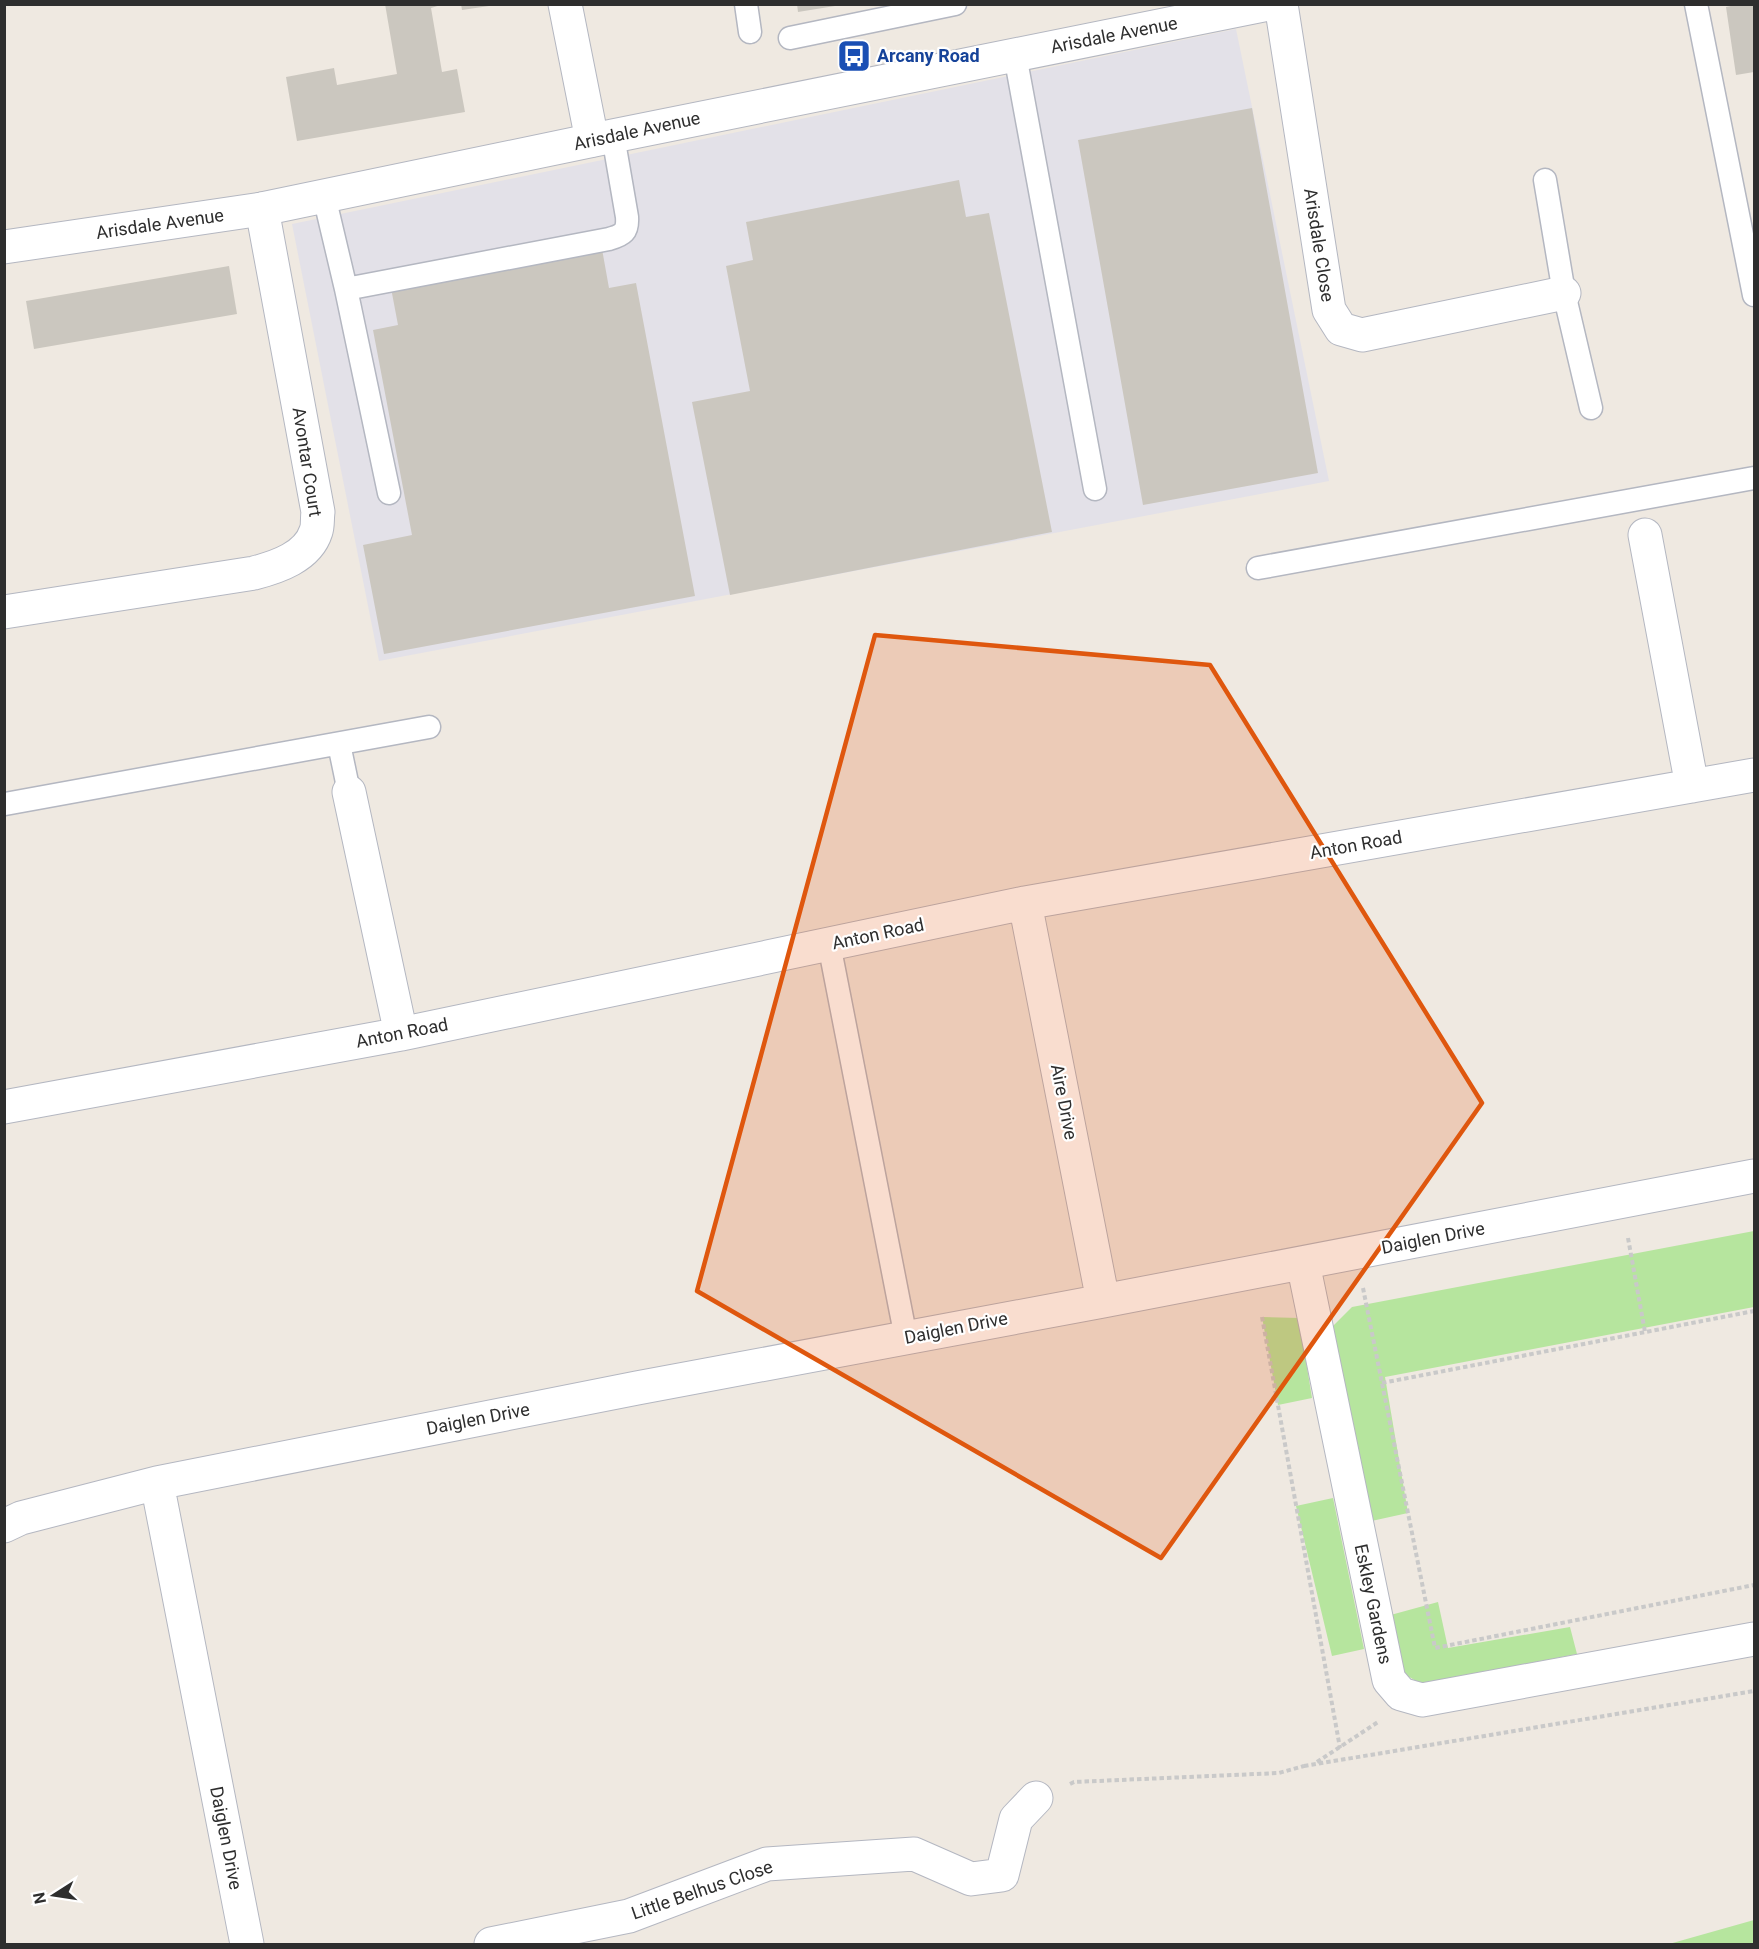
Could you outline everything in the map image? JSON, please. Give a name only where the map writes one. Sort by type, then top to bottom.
[{"type":"street","points":[[565,4],[602,138]]},
{"type":"street","name":"Arisdale Avenue","points":[[4,247],[262,209],[1015,55],[1175,14],[1268,4]]},
{"type":"street","name":"Arisdale Close","points":[[1281,4],[1329,310],[1341,328],[1362,335],[1564,293]]},
{"type":"street","name":"Avontar Court","points":[[4,612],[263,571],[282,566],[303,551],[316,532],[318,512],[262,209]]},
{"type":"street","points":[[1645,535],[1692,786]]},
{"type":"street","name":"Anton Road","points":[[4,1107],[401,1034],[1025,903],[1755,775]]},
{"type":"street","points":[[349,792],[401,1034]]},
{"type":"street","name":"Aire Drive","points":[[1025,903],[1103,1301]]},
{"type":"street","name":"Daiglen Drive","points":[[4,1526],[21,1518],[158,1483],[637,1388],[1755,1176]]},
{"type":"street","name":"Eskley Gardens","points":[[1303,1263],[1389,1680],[1401,1694]]},
{"type":"street","name":"Daiglen Drive","points":[[158,1483],[247,1944]]},
{"type":"street","points":[[1401,1694],[1422,1700],[1755,1639]]},
{"type":"street","name":"Little Belhus Close","points":[[491,1944],[538,1940],[629,1916],[767,1864],[914,1854],[971,1879],[1002,1875],[1016,1819],[1036,1798]]},
{"type":"lane","points":[[746,4],[750,32]]},
{"type":"lane","points":[[790,38],[955,4]]},
{"type":"lane","points":[[1696,4],[1751,251],[1755,295]]},
{"type":"lane","points":[[1015,55],[1095,489]]},
{"type":"lane","points":[[346,289],[622,235],[627,228],[627,217],[602,138]]},
{"type":"lane","points":[[1545,180],[1564,293],[1591,408]]},
{"type":"lane","points":[[324,196],[389,493]]},
{"type":"lane","points":[[1258,568],[1755,478]]},
{"type":"lane","points":[[1639,500],[1645,535]]},
{"type":"lane","points":[[4,804],[429,727]]},
{"type":"lane","points":[[339,744],[349,792]]},
{"type":"lane","points":[[829,944],[906,1338]]},
{"type":"path","points":[[1628,1238],[1645,1332]]},
{"type":"path","points":[[1363,1288],[1435,1648],[1755,1585]]},
{"type":"path","points":[[1382,1383],[1755,1311]]},
{"type":"path","points":[[1262,1317],[1340,1748]]},
{"type":"path","points":[[1304,1766],[1755,1691]]},
{"type":"path","points":[[1036,1798],[1074,1782],[1280,1773],[1320,1761],[1340,1748],[1378,1722],[1401,1694]]},
{"type":"highlighted area","points":[[875,635],[1210,665],[1482,1103],[1161,1558],[697,1291]]},
{"type":"shaded area","points":[[1236,29],[1329,481],[379,661],[292,224]]},
{"type":"green space","points":[[1754,1231],[1754,1307],[1385,1377],[1408,1513],[1367,1522],[1331,1328],[1352,1307]]},
{"type":"green space","points":[[1262,1317],[1299,1318],[1312,1398],[1278,1405]]},
{"type":"green space","points":[[1333,1498],[1364,1649],[1332,1656],[1296,1506]]},
{"type":"green space","points":[[1438,1602],[1448,1648],[1570,1627],[1577,1654],[1421,1684],[1401,1672],[1387,1616]]},
{"type":"green space","points":[[1754,1920],[1754,1944],[1669,1944]]},
{"type":"building","points":[[385,4],[444,4],[431,8],[442,72],[457,69],[465,112],[297,141],[286,77],[334,68],[337,85],[397,74]]},
{"type":"building","points":[[461,4],[489,4],[489,6],[462,10]]},
{"type":"building","points":[[797,4],[835,4],[835,6],[798,12]]},
{"type":"building","points":[[1754,4],[1754,72],[1736,75],[1726,7]]},
{"type":"building","points":[[1252,108],[1318,473],[1143,505],[1078,140]]},
{"type":"building","points":[[959,180],[966,217],[989,213],[1052,532],[730,595],[692,402],[750,391],[726,266],[753,260],[746,222]]},
{"type":"building","points":[[602,249],[609,288],[636,283],[695,596],[384,654],[363,545],[412,535],[373,330],[398,325],[391,288]]},
{"type":"building","points":[[229,266],[237,314],[34,349],[26,301]]},
{"type":"place","name":"Arcany Road","points":[[854,56]]}]
